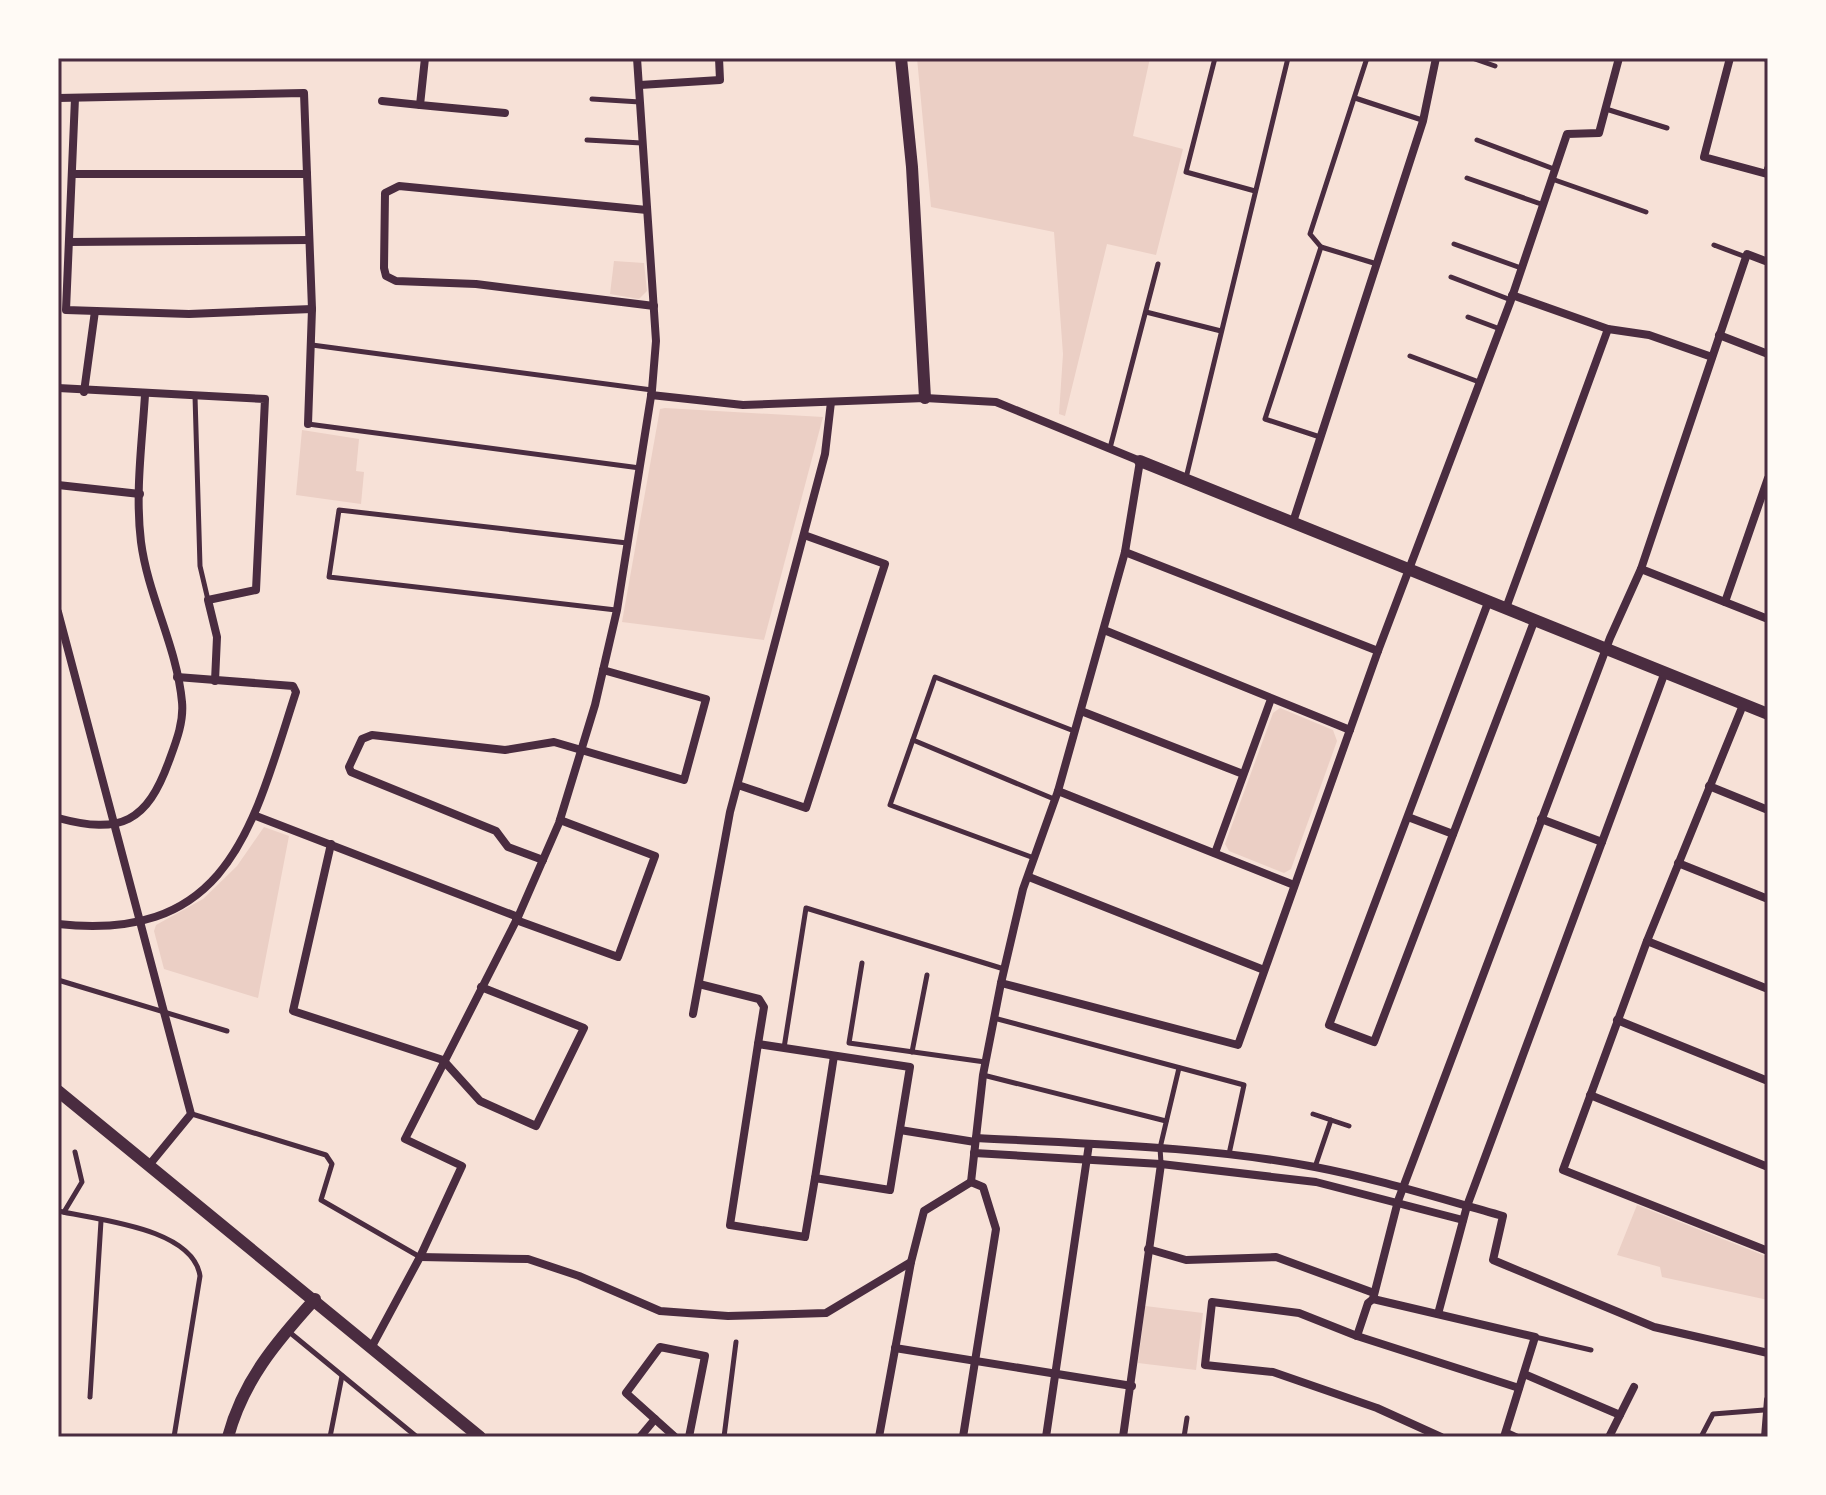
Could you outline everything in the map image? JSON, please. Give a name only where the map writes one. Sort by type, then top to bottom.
[{"type":"street","points":[[420,105],[425,58]]},
{"type":"street","points":[[371,1348],[420,1257],[462,1166],[405,1139],[517,919],[560,820],[617,610],[652,392],[656,341],[637,58]]},
{"type":"street","points":[[640,85],[720,80],[719,58]]},
{"type":"street","points":[[901,58],[912,167],[925,398]]},
{"type":"street","points":[[1293,522],[1423,121],[1436,58]]},
{"type":"street","points":[[1001,983],[1238,1045],[1378,651],[1500,329],[1567,134],[1599,133],[1619,58]]},
{"type":"street","points":[[1730,58],[1704,157],[1767,174],[1768,169]]},
{"type":"street","points":[[58,98],[304,93],[312,309],[308,424]]},
{"type":"street","points":[[75,98],[66,310],[189,314],[312,309]]},
{"type":"street","points":[[382,101],[505,113]]},
{"type":"street","points":[[72,174],[307,174]]},
{"type":"street","points":[[647,210],[399,186],[385,193],[384,268],[386,276],[396,281],[476,284],[654,306]]},
{"type":"street","points":[[69,242],[309,240]]},
{"type":"street","points":[[1357,1336],[1368,1303],[1374,1296],[1398,1201],[1606,647],[1641,569],[1747,254],[1768,262]]},
{"type":"street","points":[[1511,298],[1608,329],[1649,335],[1712,357]]},
{"type":"street","points":[[84,392],[95,311]]},
{"type":"street","points":[[1506,608],[1608,329]]},
{"type":"street","points":[[1719,335],[1768,354]]},
{"type":"street","points":[[58,388],[84,392],[265,399],[256,590],[208,600],[217,637],[215,681]]},
{"type":"street","points":[[652,392],[743,405],[925,398],[996,402],[1768,714]]},
{"type":"street","points":[[58,818],[86,825],[117,825],[141,813],[159,788],[183,713],[177,677],[149,584],[139,522],[145,395]]},
{"type":"street","points":[[693,1014],[738,785],[825,454],[831,402]]},
{"type":"street","points":[[971,1182],[983,1075],[1004,969],[1029,877],[1057,795],[1125,552],[1140,461]]},
{"type":"street","points":[[1725,602],[1768,478]]},
{"type":"street","points":[[58,485],[140,494]]},
{"type":"street","points":[[738,785],[806,808],[885,564],[804,535]]},
{"type":"street","points":[[1125,552],[1378,651]]},
{"type":"street","points":[[1641,569],[1768,619]]},
{"type":"street","points":[[1489,600],[1329,1025],[1374,1042],[1535,619]]},
{"type":"street","points":[[58,612],[143,921],[191,1114],[150,1164]]},
{"type":"street","points":[[1104,630],[1350,730]]},
{"type":"street","points":[[543,860],[508,847],[496,831],[351,772],[349,767],[362,739],[372,735],[505,750],[549,742],[684,780],[706,699],[603,670]]},
{"type":"street","points":[[1438,1314],[1467,1206],[1548,979],[1665,672]]},
{"type":"street","points":[[58,924],[89,928],[143,921],[199,893],[230,862],[256,816],[296,692],[293,686],[177,677]]},
{"type":"street","points":[[1215,853],[1271,699]]},
{"type":"street","points":[[1743,705],[1647,941],[1563,1170],[1768,1251]]},
{"type":"street","points":[[1081,711],[1243,774]]},
{"type":"street","points":[[1709,786],[1768,810]]},
{"type":"street","points":[[1057,795],[1294,885]]},
{"type":"street","points":[[256,816],[618,957],[655,856],[560,820]]},
{"type":"street","points":[[1408,817],[1453,834]]},
{"type":"street","points":[[1541,819],[1602,842]]},
{"type":"street","points":[[331,844],[293,1011],[443,1060],[480,1101],[536,1126],[584,1028],[481,987]]},
{"type":"street","points":[[1678,863],[1768,899]]},
{"type":"street","points":[[1029,877],[1264,970]]},
{"type":"street","points":[[1647,941],[1768,989]]},
{"type":"street","points":[[699,984],[759,999],[764,1007],[730,1225],[805,1237],[834,1056]]},
{"type":"street","points":[[1617,1020],[1768,1081]]},
{"type":"street","points":[[758,1044],[910,1067],[890,1190],[815,1178]]},
{"type":"street","points":[[58,1091],[480,1437]]},
{"type":"street","points":[[1590,1095],[1768,1167]]},
{"type":"street","points":[[900,1130],[975,1140],[1160,1148],[1228,1155],[1315,1167],[1403,1189],[1503,1216],[1493,1260],[1654,1327],[1768,1353]]},
{"type":"street","points":[[1046,1437],[1089,1144]]},
{"type":"street","points":[[974,1153],[1161,1164],[1316,1182],[1463,1220]]},
{"type":"street","points":[[1123,1437],[1161,1164]]},
{"type":"street","points":[[879,1437],[911,1262],[924,1211],[971,1182]]},
{"type":"street","points":[[963,1437],[996,1229],[983,1187],[971,1182]]},
{"type":"street","points":[[1148,1249],[1186,1260],[1276,1257],[1374,1296],[1535,1337],[1505,1434]]},
{"type":"street","points":[[420,1257],[528,1259],[579,1276],[660,1311],[728,1316],[826,1313],[911,1262]]},
{"type":"street","points":[[228,1437],[236,1407],[260,1362],[315,1299]]},
{"type":"street","points":[[1441,1437],[1377,1408],[1273,1372],[1205,1365],[1212,1302],[1299,1313],[1357,1336],[1519,1388]]},
{"type":"street","points":[[675,1437],[626,1393],[660,1347],[705,1356],[689,1437]]},
{"type":"street","points":[[895,1348],[1132,1386]]},
{"type":"street","points":[[1524,1374],[1620,1415]]},
{"type":"street","points":[[1609,1437],[1634,1387]]},
{"type":"street","points":[[1765,1437],[1764,1410],[1768,1400]]},
{"type":"street","points":[[640,1437],[655,1419]]},
{"type":"lane","points":[[1215,58],[1186,172],[1255,191]]},
{"type":"lane","points":[[1186,479],[1288,58]]},
{"type":"lane","points":[[1367,58],[1310,234],[1321,247],[1377,264]]},
{"type":"lane","points":[[1472,58],[1495,66]]},
{"type":"lane","points":[[1355,98],[1423,121]]},
{"type":"lane","points":[[592,99],[641,102]]},
{"type":"lane","points":[[1606,109],[1667,128]]},
{"type":"lane","points":[[587,140],[642,143]]},
{"type":"lane","points":[[1477,140],[1554,169]]},
{"type":"lane","points":[[1467,178],[1541,204]]},
{"type":"lane","points":[[1551,179],[1646,212]]},
{"type":"lane","points":[[1454,244],[1521,268]]},
{"type":"lane","points":[[1714,245],[1746,257]]},
{"type":"lane","points":[[1321,247],[1265,419],[1321,437]]},
{"type":"lane","points":[[1110,448],[1158,264]]},
{"type":"lane","points":[[1451,277],[1511,298]]},
{"type":"lane","points":[[1146,312],[1221,331]]},
{"type":"lane","points":[[1468,317],[1500,329]]},
{"type":"lane","points":[[312,345],[652,392]]},
{"type":"lane","points":[[1410,356],[1480,382]]},
{"type":"lane","points":[[195,396],[200,566],[208,600]]},
{"type":"lane","points":[[308,424],[640,468]]},
{"type":"lane","points":[[617,610],[329,577],[339,510],[627,543]]},
{"type":"lane","points":[[1035,859],[890,805],[935,677],[1075,731]]},
{"type":"lane","points":[[913,740],[1057,795]]},
{"type":"lane","points":[[784,1048],[806,908],[1004,969]]},
{"type":"lane","points":[[862,963],[849,1043],[986,1063]]},
{"type":"lane","points":[[912,1052],[927,975]]},
{"type":"lane","points":[[58,980],[227,1031]]},
{"type":"lane","points":[[994,1018],[1244,1085],[1228,1155]]},
{"type":"lane","points":[[1161,1164],[1160,1148],[1179,1067]]},
{"type":"lane","points":[[983,1075],[1166,1121]]},
{"type":"lane","points":[[191,1114],[326,1155],[332,1164],[321,1200],[420,1257]]},
{"type":"lane","points":[[1313,1114],[1349,1126]]},
{"type":"lane","points":[[1315,1167],[1331,1120]]},
{"type":"lane","points":[[75,1152],[82,1182],[61,1212],[170,1238],[189,1250],[199,1265],[200,1276],[174,1437]]},
{"type":"lane","points":[[90,1397],[101,1221]]},
{"type":"lane","points":[[287,1330],[409,1434],[417,1437]]},
{"type":"lane","points":[[1535,1337],[1591,1350]]},
{"type":"lane","points":[[724,1437],[736,1342]]},
{"type":"lane","points":[[330,1437],[342,1376]]},
{"type":"lane","points":[[1701,1437],[1713,1414],[1764,1410]]},
{"type":"lane","points":[[1184,1437],[1187,1418]]},
{"type":"lane","points":[[1505,1434],[1519,1437]]},
{"type":"shaded area","points":[[917,58],[1150,58],[1133,136],[1183,149],[1156,255],[1107,244],[1065,416],[1059,414],[1063,354],[1054,232],[931,207]]},
{"type":"shaded area","points":[[614,261],[644,263],[647,291],[639,299],[610,294]]},
{"type":"shaded area","points":[[660,409],[823,417],[764,640],[622,622]]},
{"type":"shaded area","points":[[302,430],[359,439],[356,471],[364,472],[361,504],[296,495]]},
{"type":"shaded area","points":[[1280,708],[1333,730],[1337,741],[1291,869],[1284,873],[1229,851],[1225,844],[1273,713]]},
{"type":"shaded area","points":[[264,827],[289,836],[258,998],[164,969],[154,931],[156,925],[203,899],[237,866]]},
{"type":"shaded area","points":[[1637,1205],[1768,1257],[1768,1300],[1662,1277],[1660,1267],[1617,1255]]},
{"type":"shaded area","points":[[1145,1306],[1203,1313],[1196,1370],[1138,1363]]}]
